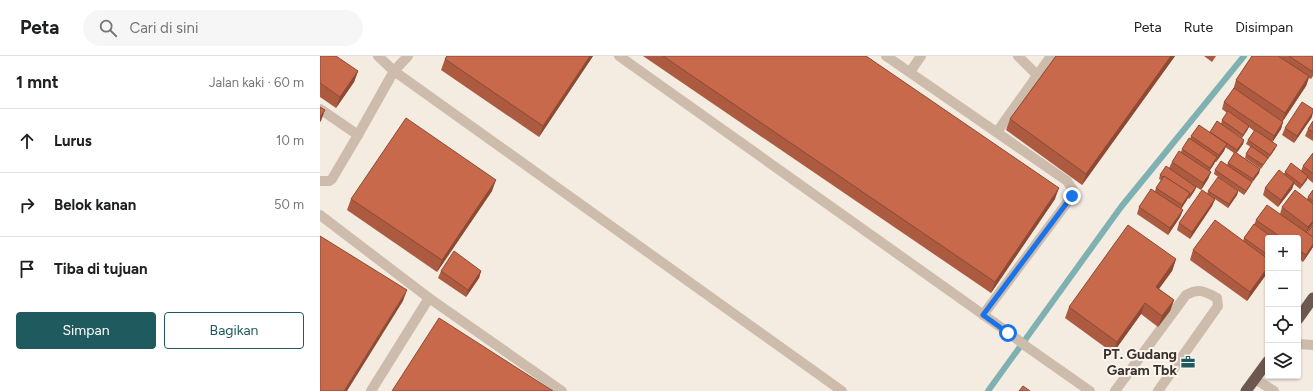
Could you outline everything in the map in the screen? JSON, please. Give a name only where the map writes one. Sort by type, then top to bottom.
[{"type":"highway","points":[[1301,315],[1313,298]]},
{"type":"highway","points":[[1246,391],[1265,365]]},
{"type":"street","points":[[378,56],[394,71],[842,391]]},
{"type":"street","points":[[320,181],[328,181],[332,179],[394,71],[408,56]]},
{"type":"street","points":[[618,56],[1090,391]]},
{"type":"street","points":[[886,56],[1067,181],[1073,190],[1072,196],[983,315]]},
{"type":"street","points":[[910,72],[921,56]]},
{"type":"street","points":[[1018,56],[1038,75]]},
{"type":"street","points":[[997,132],[1051,56]]},
{"type":"street","points":[[320,109],[358,135]]},
{"type":"street","points":[[320,214],[429,298],[562,391]]},
{"type":"street","points":[[1115,391],[1186,295],[1202,290],[1217,298],[1218,306],[1158,391]]},
{"type":"street","points":[[371,391],[429,298]]},
{"type":"street","points":[[1301,344],[1313,345]]},
{"type":"street","points":[[1255,379],[1274,391]]},
{"type":"building","points":[[320,56],[336,56],[358,71],[340,97],[320,83]]},
{"type":"building","points":[[447,56],[590,56],[543,126],[445,59]]},
{"type":"building","points":[[663,56],[866,56],[1059,188],[995,282]]},
{"type":"building","points":[[1056,56],[1171,56],[1086,174],[1010,119]]},
{"type":"building","points":[[1252,56],[1278,56],[1309,76],[1285,113],[1236,80]]},
{"type":"building","points":[[1289,56],[1313,56],[1313,72]]},
{"type":"building","points":[[1234,88],[1283,122],[1274,136],[1224,102]]},
{"type":"building","points":[[1302,102],[1313,109],[1313,112],[1297,136],[1285,128]]},
{"type":"building","points":[[320,107],[325,110],[320,117]]},
{"type":"building","points":[[1228,111],[1249,126],[1243,135],[1222,120]]},
{"type":"building","points":[[406,118],[496,180],[442,260],[351,199]]},
{"type":"building","points":[[1217,121],[1244,140],[1237,150],[1210,132]]},
{"type":"building","points":[[1313,121],[1313,132],[1308,129]]},
{"type":"building","points":[[1199,125],[1227,144],[1219,155],[1191,136]]},
{"type":"building","points":[[1255,130],[1277,145],[1270,155],[1248,140]]},
{"type":"building","points":[[1189,138],[1217,157],[1210,168],[1182,149]]},
{"type":"building","points":[[1251,146],[1268,158],[1263,165],[1246,154]]},
{"type":"building","points":[[1179,151],[1211,172],[1203,183],[1172,162]]},
{"type":"building","points":[[1235,152],[1260,169],[1253,179],[1228,163]]},
{"type":"building","points":[[1313,153],[1313,174],[1303,166]]},
{"type":"building","points":[[1221,161],[1252,182],[1246,191],[1215,170]]},
{"type":"building","points":[[1291,163],[1308,176],[1302,185],[1285,172]]},
{"type":"building","points":[[1166,166],[1196,187],[1190,195],[1190,193],[1164,176],[1163,177],[1160,175]]},
{"type":"building","points":[[1279,170],[1294,182],[1281,200],[1265,188]]},
{"type":"building","points":[[1164,176],[1190,193],[1182,205],[1156,188]]},
{"type":"building","points":[[1218,177],[1238,191],[1229,204],[1208,191]]},
{"type":"building","points":[[1151,189],[1183,210],[1170,228],[1139,207]]},
{"type":"building","points":[[1202,190],[1215,199],[1192,232],[1179,223]]},
{"type":"building","points":[[1295,190],[1313,204],[1313,221],[1308,227],[1282,207]]},
{"type":"building","points":[[1313,190],[1313,201],[1308,197]]},
{"type":"building","points":[[1267,205],[1313,237],[1313,244],[1306,255],[1301,252],[1301,235],[1278,235],[1256,220]]},
{"type":"building","points":[[1215,220],[1265,257],[1265,271],[1250,292],[1193,250]]},
{"type":"building","points":[[1254,224],[1269,235],[1265,235],[1265,253],[1244,238]]},
{"type":"building","points":[[1128,225],[1176,259],[1156,287],[1174,300],[1162,316],[1145,303],[1117,342],[1069,307]]},
{"type":"building","points":[[1313,225],[1313,237],[1307,233]]},
{"type":"building","points":[[320,236],[407,290],[344,391],[320,391]]},
{"type":"building","points":[[454,251],[481,271],[468,290],[441,271]]},
{"type":"building","points":[[439,318],[553,391],[392,391]]},
{"type":"building","points":[[1023,386],[1030,391],[1019,391]]},
{"type":"waterway","points":[[988,391],[1121,207],[1244,56]]},
{"type":"place","name":"PT. Gudang Garam Tbk","points":[[1188,362]]},
{"type":"route","points":[[1008,333],[983,315],[1072,196]]}]
